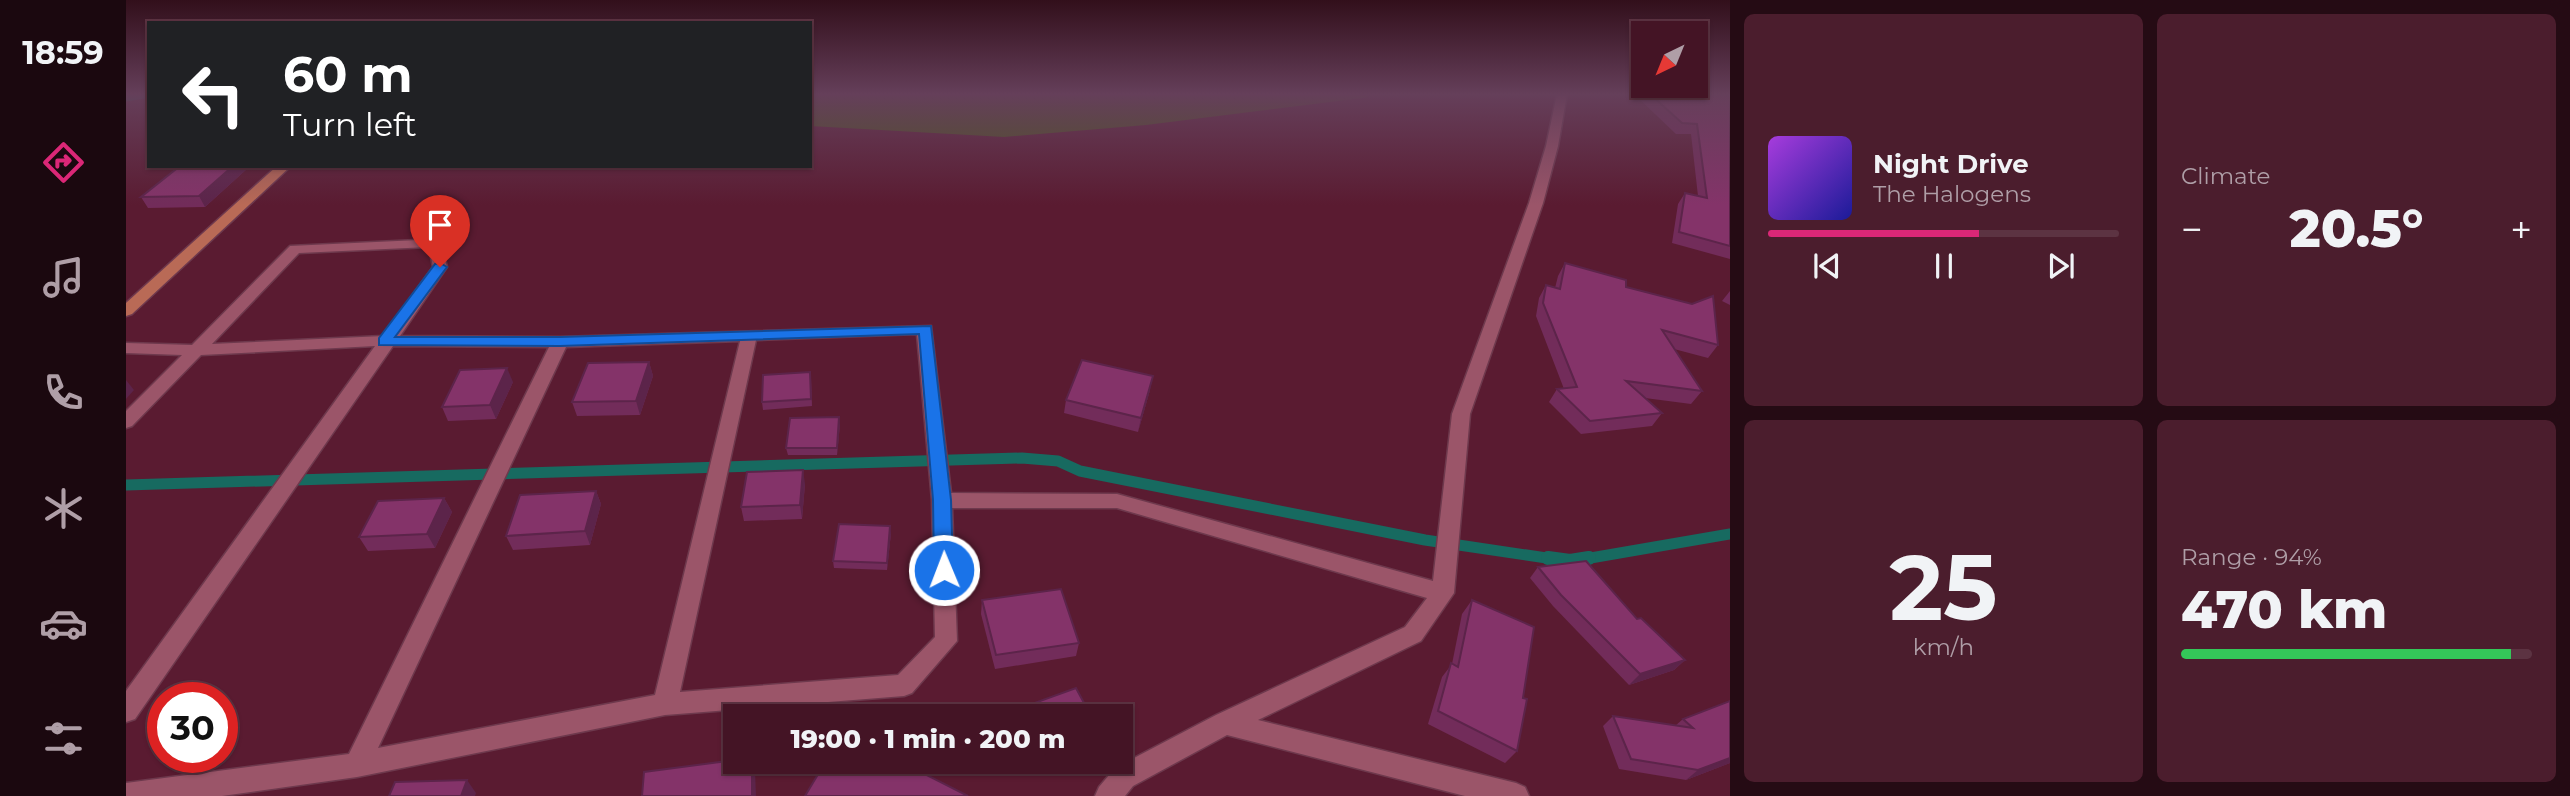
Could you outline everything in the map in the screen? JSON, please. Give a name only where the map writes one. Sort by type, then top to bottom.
[{"type":"street","points":[[1108,796],[1124,776],[1225,723],[1413,634],[1443,593],[1461,414],[1536,203],[1555,131]]},
{"type":"street","points":[[126,311],[283,168]]},
{"type":"street","points":[[126,422],[295,249],[435,243],[440,267],[384,341],[126,711]]},
{"type":"street","points":[[126,348],[195,350],[384,341],[560,342],[926,329],[942,500],[946,641],[904,685],[666,704],[357,765],[126,796]]},
{"type":"street","points":[[666,704],[749,335]]},
{"type":"street","points":[[357,765],[560,342]]},
{"type":"street","points":[[942,500],[1117,502],[1443,593]]},
{"type":"street","points":[[1225,723],[1516,796]]},
{"type":"green space","points":[[901,131],[1073,131],[1004,137]]},
{"type":"building","points":[[1698,131],[1730,131],[1730,246],[1679,232],[1685,193],[1707,198]]},
{"type":"building","points":[[177,168],[231,168],[199,196],[141,197]]},
{"type":"building","points":[[1565,263],[1626,280],[1626,287],[1692,304],[1713,296],[1718,345],[1662,330],[1702,391],[1626,381],[1662,413],[1590,421],[1557,389],[1577,387],[1543,303],[1546,285],[1560,289]]},
{"type":"building","points":[[1082,360],[1153,376],[1141,418],[1066,400]]},
{"type":"building","points":[[649,362],[636,401],[572,402],[588,363]]},
{"type":"building","points":[[507,368],[490,405],[442,407],[460,370]]},
{"type":"building","points":[[810,372],[811,399],[762,402],[763,375]]},
{"type":"building","points":[[839,417],[837,448],[786,448],[790,418]]},
{"type":"building","points":[[803,470],[800,505],[741,507],[747,472]]},
{"type":"building","points":[[596,491],[585,531],[506,536],[520,495]]},
{"type":"building","points":[[444,498],[427,534],[359,537],[378,501]]},
{"type":"building","points":[[839,524],[890,526],[887,563],[833,561]]},
{"type":"building","points":[[1586,561],[1637,619],[1641,618],[1685,660],[1640,674],[1561,595],[1538,567]]},
{"type":"building","points":[[1061,589],[1079,643],[996,655],[982,600]]},
{"type":"building","points":[[1472,600],[1534,627],[1523,698],[1527,699],[1517,751],[1438,711],[1451,663],[1458,667]]},
{"type":"building","points":[[1076,688],[1085,704],[1032,704]]},
{"type":"building","points":[[1730,701],[1730,758],[1698,770],[1631,759],[1613,716],[1693,728],[1683,719]]},
{"type":"building","points":[[723,762],[723,774],[752,774],[752,796],[642,796],[644,772]]},
{"type":"building","points":[[818,774],[925,774],[968,796],[805,796]]},
{"type":"building","points":[[467,780],[461,796],[389,796],[395,782]]},
{"type":"waterway","points":[[126,485],[1022,458],[1058,461],[1080,471],[1425,540],[1560,560]]},
{"type":"waterway","points":[[1579,560],[1730,534]]},
{"type":"waterway","points":[[1548,558],[1570,561],[1589,558]]},
{"type":"route","points":[[440,267],[384,341],[560,342],[926,329],[942,500],[944,570]]}]
